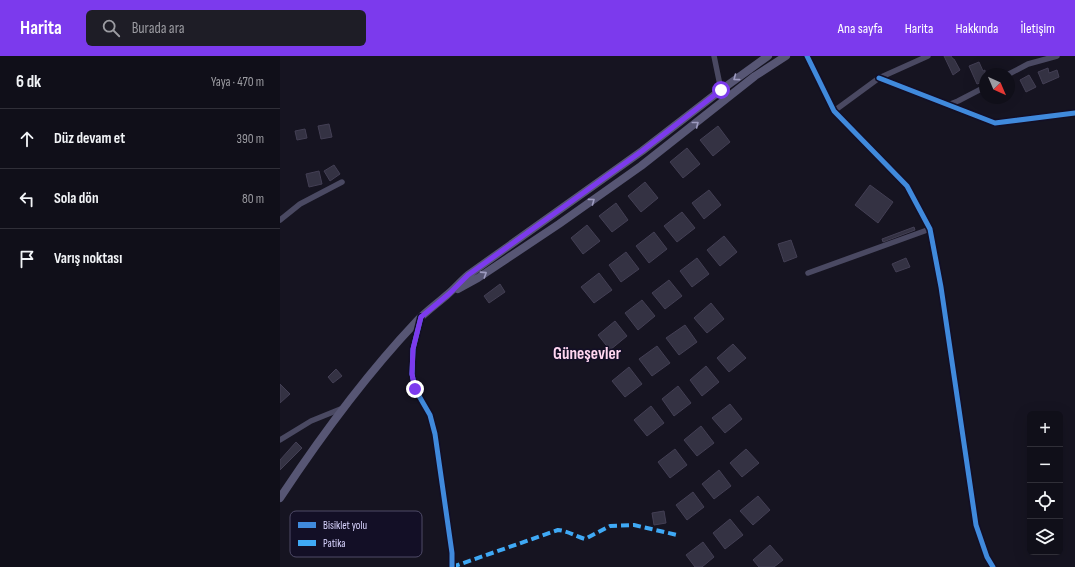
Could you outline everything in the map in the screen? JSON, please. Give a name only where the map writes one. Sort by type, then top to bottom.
[{"type":"main road","points":[[280,498],[308,456],[381,360],[421,317],[450,293],[468,275],[642,151],[768,56]]},
{"type":"main road","points":[[450,293],[478,278],[565,220],[640,166],[755,76],[786,56]]},
{"type":"street","points":[[714,56],[721,90]]},
{"type":"street","points":[[807,56],[834,111],[907,186],[930,229],[941,287],[976,525],[987,557],[993,567]]},
{"type":"street","points":[[834,111],[879,78],[928,56]]},
{"type":"street","points":[[1015,71],[1028,64],[1057,56]]},
{"type":"street","points":[[879,78],[995,123],[1075,113]]},
{"type":"street","points":[[948,105],[979,90]]},
{"type":"street","points":[[280,220],[300,204],[342,182]]},
{"type":"street","points":[[808,273],[930,229]]},
{"type":"street","points":[[421,317],[413,349],[412,374],[415,389],[430,416],[435,434],[451,546],[452,567]]},
{"type":"street","points":[[280,440],[311,421],[345,407]]},
{"type":"building","points":[[944,56],[951,56],[960,70],[953,75]]},
{"type":"building","points":[[979,62],[982,68],[979,68],[979,83],[977,84],[969,66]]},
{"type":"building","points":[[1048,68],[1049,73],[1057,70],[1059,77],[1043,84],[1038,72]]},
{"type":"building","points":[[1029,75],[1036,87],[1026,92],[1020,80]]},
{"type":"building","points":[[329,124],[332,137],[321,139],[318,126]]},
{"type":"building","points":[[718,126],[730,142],[713,156],[700,140]]},
{"type":"building","points":[[305,129],[307,138],[297,140],[295,131]]},
{"type":"building","points":[[687,148],[700,164],[683,178],[670,162]]},
{"type":"building","points":[[334,165],[340,174],[330,181],[324,171]]},
{"type":"building","points":[[319,171],[322,184],[309,187],[306,174]]},
{"type":"building","points":[[645,182],[658,198],[641,212],[628,196]]},
{"type":"building","points":[[870,185],[893,202],[878,223],[855,205]]},
{"type":"building","points":[[709,190],[721,205],[704,219],[692,203]]},
{"type":"building","points":[[616,203],[628,220],[612,232],[599,216]]},
{"type":"building","points":[[682,212],[695,228],[677,242],[664,226]]},
{"type":"building","points":[[587,225],[600,241],[583,254],[571,238]]},
{"type":"building","points":[[914,227],[915,230],[883,242],[882,239]]},
{"type":"building","points":[[654,232],[667,249],[649,263],[636,246]]},
{"type":"building","points":[[724,236],[737,252],[720,266],[707,250]]},
{"type":"building","points":[[791,240],[797,257],[784,262],[778,244]]},
{"type":"building","points":[[626,252],[639,269],[621,282],[609,265]]},
{"type":"building","points":[[697,258],[709,274],[692,287],[680,271]]},
{"type":"building","points":[[906,258],[910,267],[896,272],[892,264]]},
{"type":"building","points":[[599,273],[612,290],[594,303],[581,287]]},
{"type":"building","points":[[669,280],[682,296],[665,309],[652,293]]},
{"type":"building","points":[[500,284],[505,292],[489,303],[484,296]]},
{"type":"building","points":[[642,300],[655,316],[638,330],[625,313]]},
{"type":"building","points":[[711,303],[724,319],[707,333],[694,318]]},
{"type":"building","points":[[615,321],[627,336],[610,350],[598,335]]},
{"type":"building","points":[[685,325],[697,342],[679,355],[666,338]]},
{"type":"building","points":[[733,344],[746,358],[729,372],[717,358]]},
{"type":"building","points":[[657,346],[670,363],[652,376],[639,359]]},
{"type":"building","points":[[706,366],[719,382],[702,396],[690,380]]},
{"type":"building","points":[[629,367],[642,384],[625,397],[612,381]]},
{"type":"building","points":[[336,369],[342,376],[333,383],[328,377]]},
{"type":"building","points":[[280,384],[290,394],[280,403]]},
{"type":"building","points":[[678,386],[691,403],[674,416],[662,399]]},
{"type":"building","points":[[730,404],[742,419],[725,433],[712,418]]},
{"type":"building","points":[[651,406],[664,423],[647,436],[634,420]]},
{"type":"building","points":[[701,426],[714,443],[697,456],[684,440]]},
{"type":"building","points":[[296,442],[302,448],[280,470],[280,460]]},
{"type":"building","points":[[675,449],[687,465],[670,478],[658,462]]},
{"type":"building","points":[[746,449],[759,463],[742,477],[730,463]]},
{"type":"building","points":[[719,470],[731,486],[714,499],[702,484]]},
{"type":"building","points":[[693,492],[704,507],[687,520],[676,505]]},
{"type":"building","points":[[758,496],[770,510],[753,525],[740,511]]},
{"type":"building","points":[[664,511],[666,523],[654,525],[652,513]]},
{"type":"building","points":[[730,519],[743,535],[725,549],[713,533]]},
{"type":"building","points":[[703,542],[714,557],[702,567],[695,567],[686,555]]},
{"type":"building","points":[[770,545],[783,560],[774,567],[759,567],[753,560]]},
{"type":"marked path","points":[[452,567],[558,530],[565,531],[585,539],[610,526],[634,525],[677,535]]},
{"type":"cycle path","points":[[807,56],[834,111],[907,186],[930,229],[941,287],[976,525],[987,557],[993,567]]},
{"type":"cycle path","points":[[879,78],[995,123],[1075,113]]},
{"type":"cycle path","points":[[421,317],[413,349],[412,374],[415,389],[430,415],[435,434],[452,553],[452,567]]},
{"type":"district","name":"Güneşevler","points":[[587,353]]},
{"type":"route","points":[[415,389],[412,374],[413,349],[421,317],[450,293],[468,275],[642,151],[721,90]]}]
